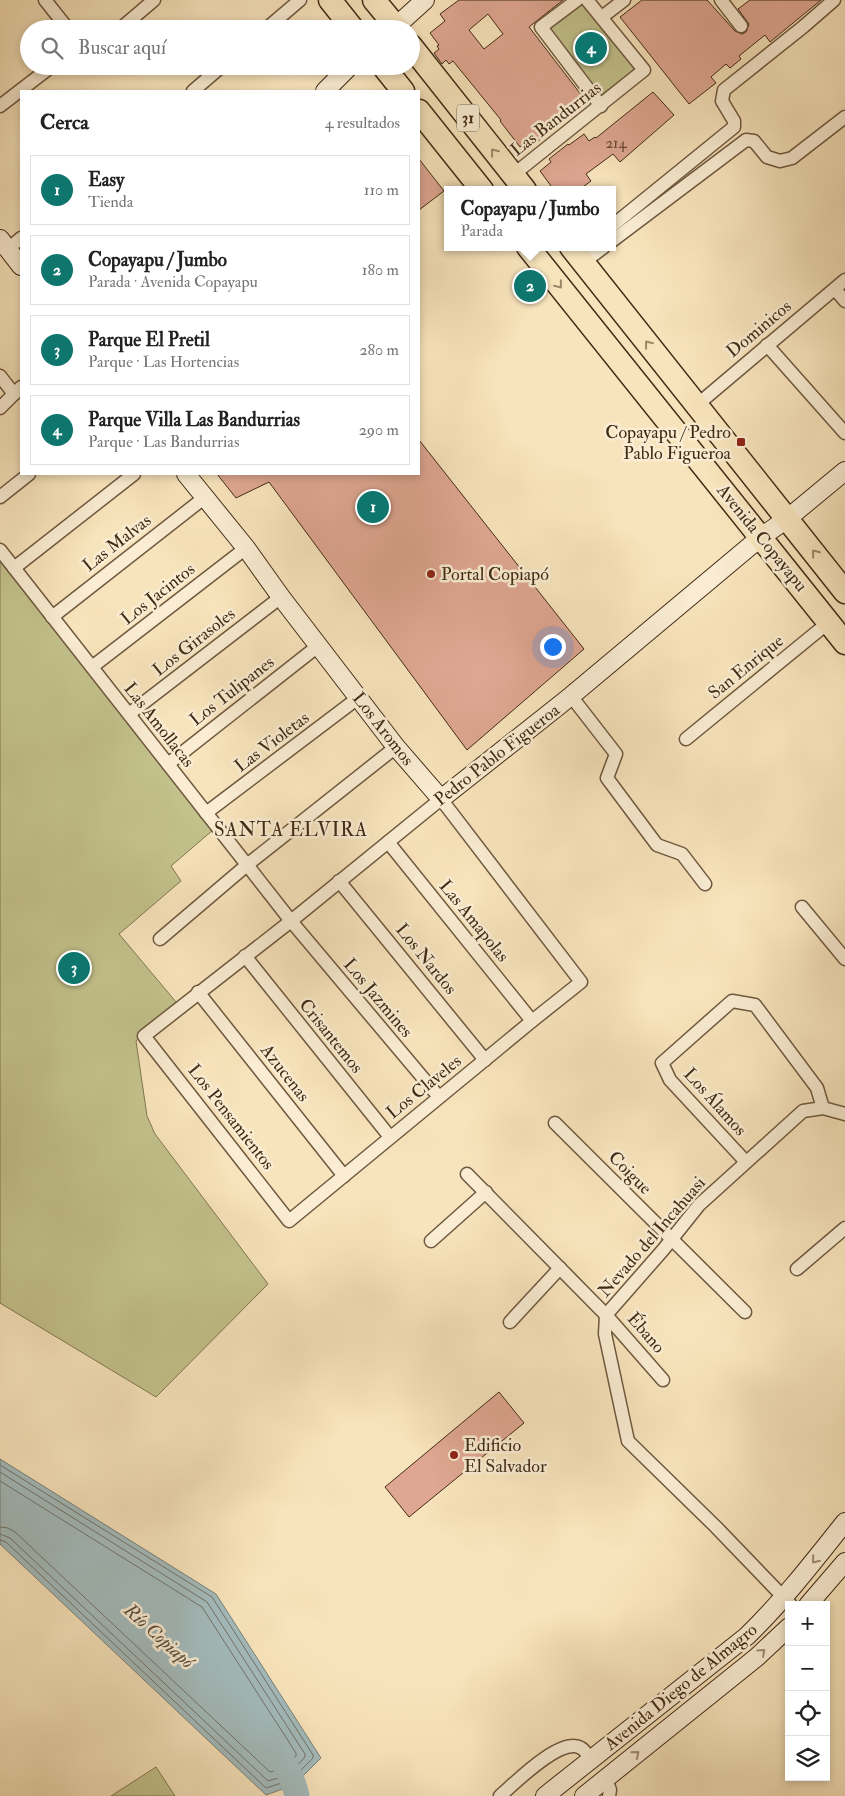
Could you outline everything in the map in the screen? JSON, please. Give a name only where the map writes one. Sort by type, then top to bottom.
[{"type":"highway","points":[[330,0],[346,20]]},
{"type":"highway","points":[[374,0],[390,20]]},
{"type":"highway","name":"31","points":[[420,57],[519,182]]},
{"type":"highway","points":[[390,75],[402,90]]},
{"type":"highway","name":"31","points":[[420,112],[479,186]]},
{"type":"highway","name":"Avenida Copayapu","points":[[531,251],[845,643]]},
{"type":"highway","name":"Avenida Copayapu","points":[[579,253],[845,592]]},
{"type":"highway","points":[[643,391],[669,370]]},
{"type":"street","points":[[45,0],[61,20]]},
{"type":"street","points":[[131,20],[154,0]]},
{"type":"street","points":[[277,20],[300,0]]},
{"type":"street","points":[[404,20],[425,0]]},
{"type":"street","points":[[577,0],[541,27],[601,106]]},
{"type":"street","name":"Las Bandurrias","points":[[519,182],[601,106],[644,70],[588,0]]},
{"type":"street","points":[[602,17],[624,0]]},
{"type":"street","points":[[721,0],[741,26]]},
{"type":"street","points":[[616,223],[734,127],[734,121],[722,101],[724,90],[834,0]]},
{"type":"street","points":[[21,90],[40,75]]},
{"type":"street","points":[[194,90],[212,75]]},
{"type":"street","points":[[326,90],[341,75]]},
{"type":"street","points":[[0,106],[20,91]]},
{"type":"street","points":[[616,238],[746,140],[754,141],[767,157],[780,161],[792,158],[845,117]]},
{"type":"street","points":[[20,238],[4,244],[20,265]]},
{"type":"street","points":[[840,284],[845,301]]},
{"type":"street","name":"Dominicos","points":[[697,405],[840,284]]},
{"type":"street","points":[[767,345],[845,433]]},
{"type":"street","points":[[0,376],[18,390],[0,408]]},
{"type":"street","name":"Pedro Pablo Figueroa","points":[[144,1036],[291,921],[571,696],[760,537],[787,519],[845,470]]},
{"type":"street","points":[[0,497],[28,475]]},
{"type":"street","points":[[14,568],[133,475]]},
{"type":"street","name":"Los Aromos","points":[[187,475],[246,548],[358,698],[396,747],[441,799],[581,982]]},
{"type":"street","name":"Las Malvas","points":[[52,617],[204,498]]},
{"type":"street","name":"Los Jacintos","points":[[92,667],[246,548]]},
{"type":"street","name":"Las Amollacas","points":[[0,550],[291,921]]},
{"type":"street","name":"Los Girasoles","points":[[129,714],[281,597]]},
{"type":"street","name":"San Enrique","points":[[686,739],[829,622]]},
{"type":"street","name":"Los Tulipanes","points":[[168,764],[318,646]]},
{"type":"street","points":[[571,696],[616,754],[608,778],[657,845],[682,854],[705,884]]},
{"type":"street","name":"Las Violetas","points":[[206,813],[358,698]]},
{"type":"street","points":[[160,939],[247,865],[396,747]]},
{"type":"street","name":"Las Amapolas","points":[[388,842],[532,1021]]},
{"type":"street","name":"Los Nardos","points":[[339,881],[485,1060]]},
{"type":"street","points":[[802,907],[845,959]]},
{"type":"street","name":"Los Jazmines","points":[[291,921],[439,1097]]},
{"type":"street","name":"Crisantemos","points":[[245,956],[390,1137]]},
{"type":"street","name":"Los Claveles","points":[[289,1221],[581,982]]},
{"type":"street","name":"Azucenas","points":[[198,992],[344,1176]]},
{"type":"street","name":"Los Álamos","points":[[746,1162],[670,1080],[662,1063],[732,1001],[755,1005],[817,1088],[823,1108]]},
{"type":"street","name":"Los Pensamientos","points":[[144,1036],[289,1221]]},
{"type":"street","name":"Nevado del Incahuasi","points":[[787,1601],[628,1442],[605,1334],[606,1315],[699,1205],[803,1111],[823,1108],[845,1114]]},
{"type":"street","name":"Coigue","points":[[555,1123],[745,1312]]},
{"type":"street","name":"Ébano","points":[[467,1174],[606,1315],[663,1380]]},
{"type":"street","points":[[431,1241],[486,1192]]},
{"type":"street","points":[[797,1270],[845,1228]]},
{"type":"street","points":[[510,1322],[560,1268]]},
{"type":"street","name":"Avenida Diego de Almagro","points":[[787,1601],[845,1522]]},
{"type":"street","points":[[811,1601],[845,1562]]},
{"type":"street","name":"Avenida Diego de Almagro","points":[[545,1796],[734,1646],[785,1603]]},
{"type":"street","name":"Avenida Diego de Almagro","points":[[584,1796],[757,1657],[785,1630]]},
{"type":"street","points":[[500,1796],[554,1751],[568,1745],[581,1748],[606,1778],[610,1790],[609,1796]]},
{"type":"shaded area","points":[[581,1],[636,68],[601,95],[548,28]]},
{"type":"shaded area","points":[[0,561],[213,830],[171,866],[181,881],[119,934],[176,1002],[136,1041],[147,1116],[155,1134],[268,1284],[156,1397],[0,1303]]},
{"type":"shaded area","points":[[156,1767],[175,1796],[111,1796]]},
{"type":"water","points":[[0,1459],[216,1594],[321,1758],[294,1785],[266,1795],[0,1544]]},
{"type":"building","points":[[459,0],[563,0],[529,27],[586,101],[536,143],[533,140],[530,142],[528,140],[520,147],[501,120],[453,61],[449,64],[446,60],[442,64],[434,53],[439,49],[437,46],[439,45],[430,33],[445,21],[440,14]],"holes":[[[488,14],[503,34],[484,49],[469,30]]]},
{"type":"building","points":[[642,0],[707,0],[735,31],[742,34],[746,32],[749,24],[738,9],[750,0],[821,0],[770,42],[765,35],[739,56],[741,59],[730,68],[726,64],[711,77],[716,83],[689,104],[620,17]]},
{"type":"building","points":[[653,92],[674,115],[620,162],[613,154],[586,174],[591,181],[584,186],[551,186],[540,171],[551,162],[549,159],[584,134],[589,141],[596,138]]},
{"type":"building","points":[[420,160],[444,191],[420,209]]},
{"type":"building","name":"Portal Copiapó","points":[[420,441],[584,649],[467,750],[269,482],[236,498],[218,475],[420,475]]},
{"type":"building","name":"Edificio El Salvador","points":[[499,1392],[524,1423],[409,1517],[385,1487]]},
{"type":"waterway","name":"Río Copiapó","points":[[278,1756],[290,1775],[297,1796]]},
{"type":"place","name":"Parque Villa Las Bandurrias","points":[[591,48]]},
{"type":"place","name":"Copayapu / Jumbo","points":[[530,286]]},
{"type":"place","name":"Copayapu / Pedro Pablo Figueroa","points":[[741,442]]},
{"type":"place","name":"Easy","points":[[373,507]]},
{"type":"place","name":"Portal Copiapó","points":[[431,574]]},
{"type":"place","name":"Parque El Pretil","points":[[74,968]]},
{"type":"place","name":"Edificio El Salvador","points":[[454,1455]]},
{"type":"district","name":"SANTA ELVIRA","points":[[291,830]]}]
